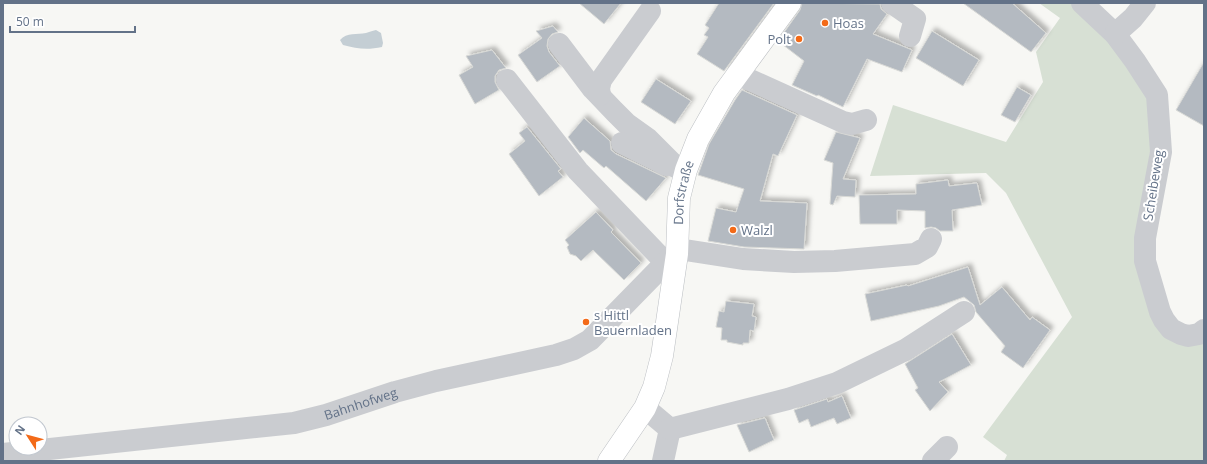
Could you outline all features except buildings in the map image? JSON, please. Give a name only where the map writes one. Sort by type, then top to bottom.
[{"type":"main road","name":"Dorfstraße","points":[[609,461],[645,408],[654,387],[662,356],[667,262],[679,198],[681,168],[724,93],[790,3]]},
{"type":"street","points":[[892,3],[915,19],[910,36]]},
{"type":"street","name":"Scheibeweg","points":[[1082,3],[1115,34],[1157,95],[1161,152],[1145,238],[1145,261],[1156,304],[1164,320],[1176,332],[1188,336],[1199,334],[1204,330]]},
{"type":"street","points":[[1115,34],[1133,18],[1145,3]]},
{"type":"street","points":[[600,95],[599,88],[601,80],[650,11]]},
{"type":"street","points":[[559,44],[593,89],[627,124],[648,139],[681,168]]},
{"type":"street","points":[[737,74],[843,122],[852,124],[866,120]]},
{"type":"street","points":[[507,80],[578,171],[667,262]]},
{"type":"street","points":[[622,143],[666,165],[681,168]]},
{"type":"street","points":[[598,205],[667,262]]},
{"type":"street","points":[[667,262],[686,250],[743,259],[794,262],[835,261],[915,254],[927,247],[931,239]]},
{"type":"street","name":"Bahnhofweg","points":[[3,454],[294,423],[326,415],[395,392],[436,381],[550,357],[574,349],[590,340],[667,262]]},
{"type":"street","points":[[670,429],[788,399],[838,383],[905,350],[964,312]]},
{"type":"street","points":[[645,408],[670,429]]},
{"type":"street","points":[[663,461],[670,429]]},
{"type":"shaded area","points":[[1039,3],[1071,3],[1109,39],[1147,93],[1151,146],[1137,241],[1169,337],[1204,334],[1204,461],[1004,461],[1007,455],[983,437],[1072,317],[1006,193],[986,173],[870,176],[893,105],[1006,142],[1043,82],[1036,52],[1060,18]]},
{"type":"shaded area","points":[[376,30],[381,33],[383,43],[382,47],[362,49],[343,45],[340,40],[349,35]]},
{"type":"place","name":"Hoas","points":[[825,23]]},
{"type":"place","name":"Polt","points":[[799,39]]},
{"type":"place","name":"Walzl","points":[[733,230]]},
{"type":"place","name":"s Hittl Bauernladen","points":[[586,322]]}]
